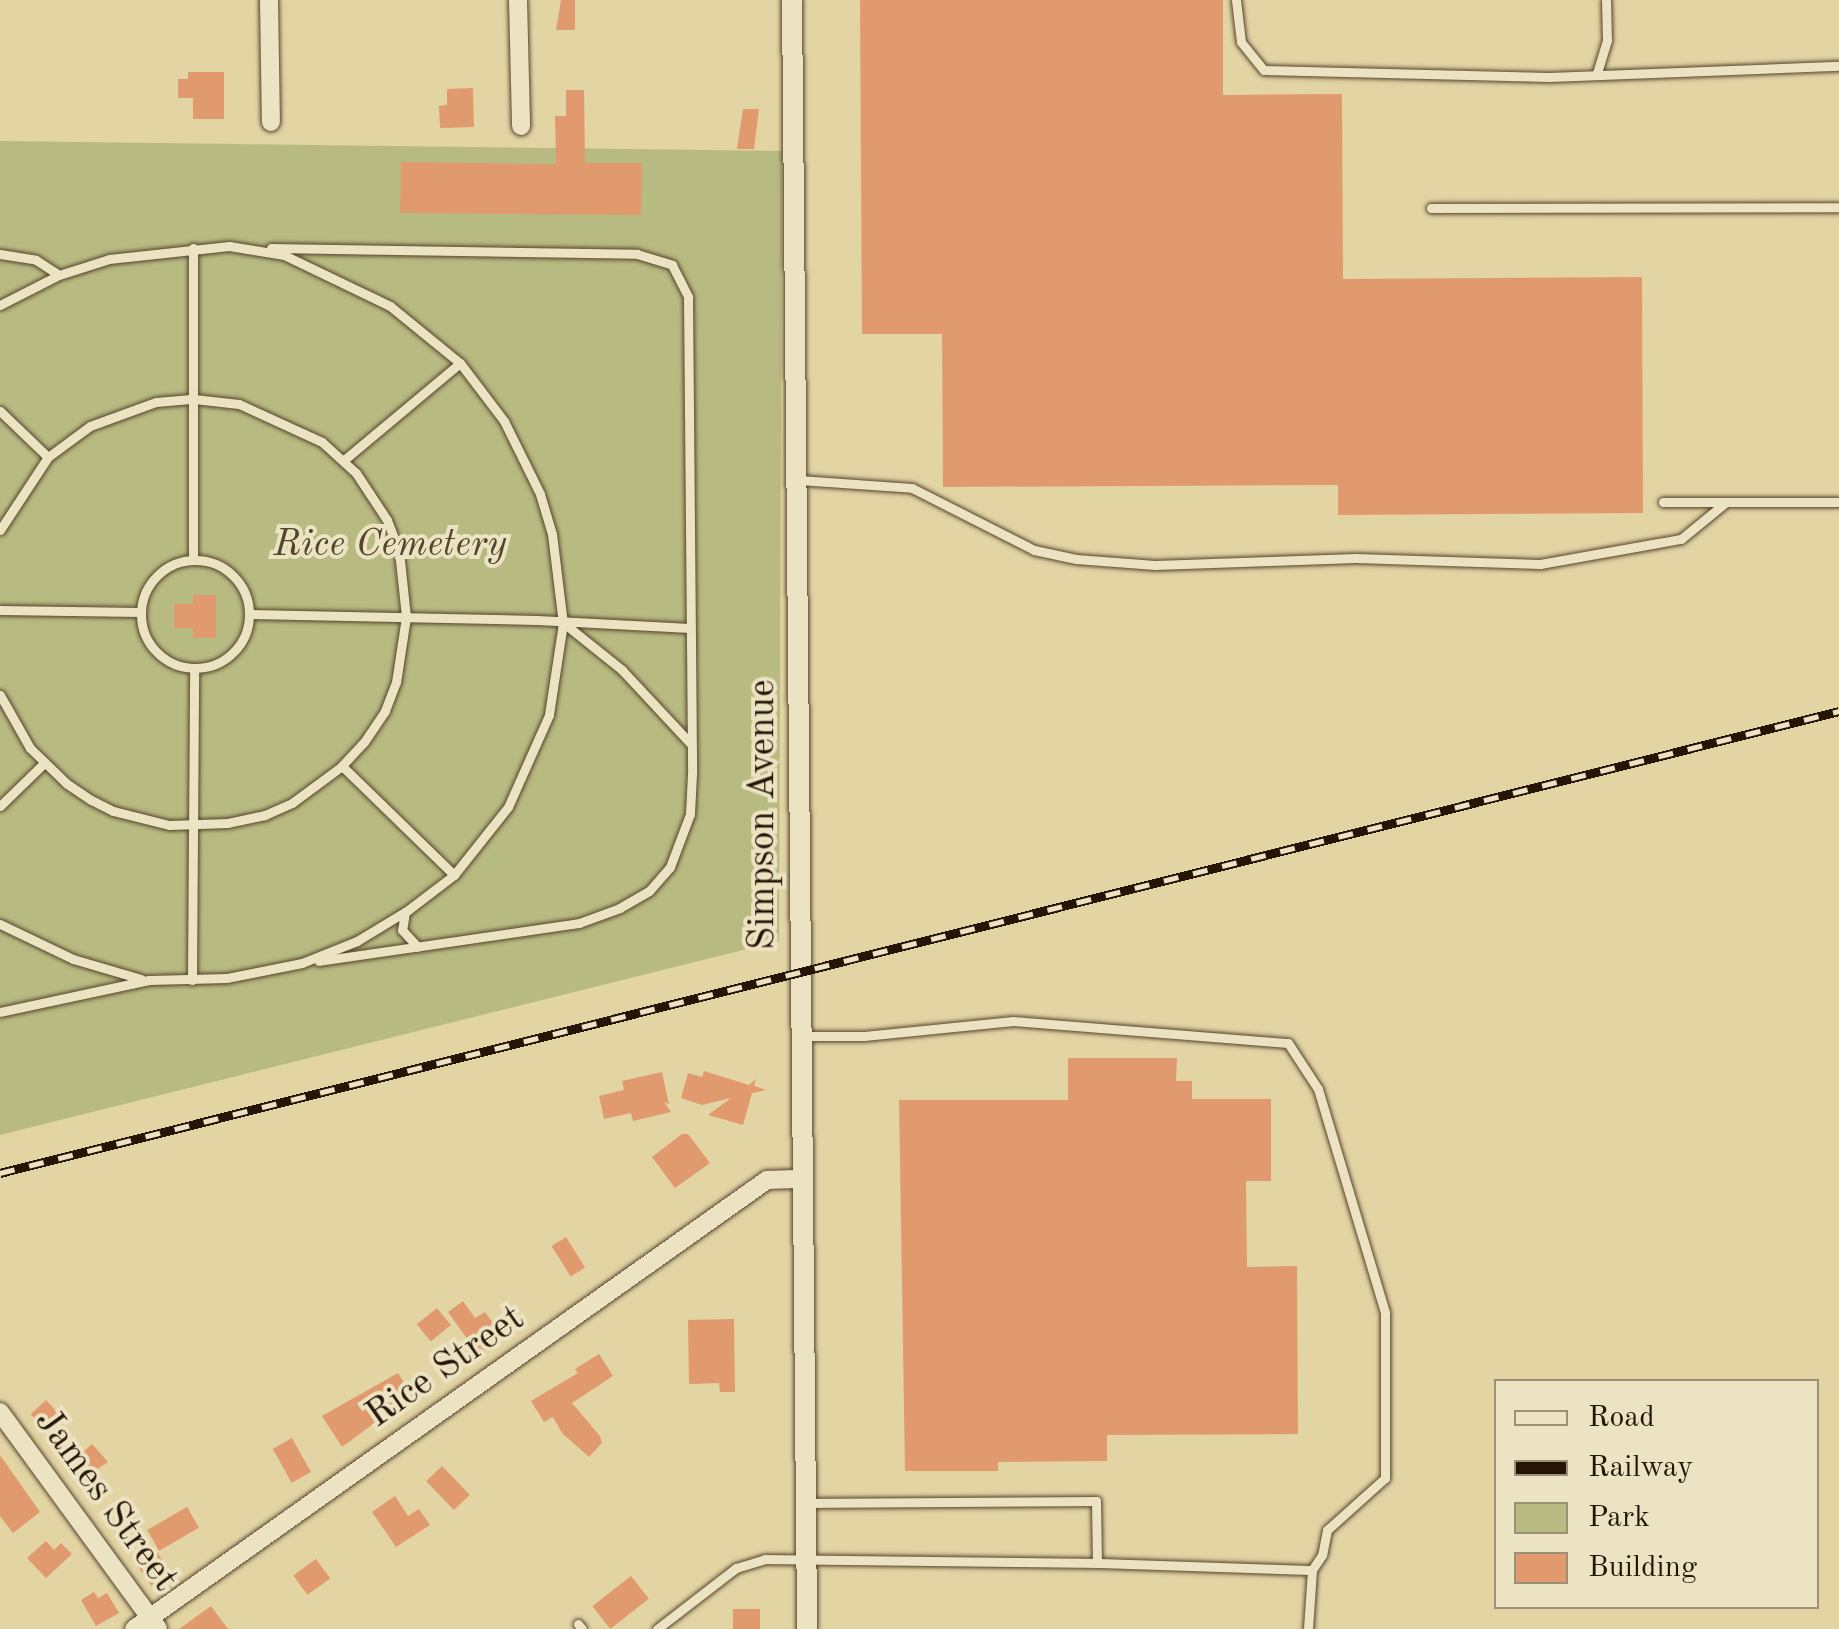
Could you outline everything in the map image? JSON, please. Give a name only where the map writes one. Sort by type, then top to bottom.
[{"type":"street","points":[[269,0],[271,122]]},
{"type":"street","points":[[518,0],[521,126]]},
{"type":"street","name":"Simpson Avenue","points":[[792,0],[807,1629]]},
{"type":"street","name":"Rice Street","points":[[147,1625],[767,1180],[802,1179]]},
{"type":"street","name":"James Street","points":[[0,1412],[147,1625]]},
{"type":"lane","points":[[1236,0],[1241,42],[1264,70],[1549,77],[1839,66]]},
{"type":"lane","points":[[1596,73],[1607,40],[1606,0]]},
{"type":"lane","points":[[1431,208],[1839,207]]},
{"type":"lane","points":[[194,248],[194,560]]},
{"type":"lane","points":[[0,305],[59,275],[143,252],[194,248],[637,254],[672,265],[683,280],[688,297],[690,628],[690,814],[670,867],[648,891],[620,908],[579,923],[192,980],[148,980],[0,1012]]},
{"type":"lane","points":[[254,248],[312,266],[390,306],[460,363],[504,421],[540,494],[552,534],[563,623],[558,674],[537,745],[508,807],[454,875],[405,912],[357,941],[302,963]]},
{"type":"lane","points":[[0,254],[36,260],[59,275]]},
{"type":"lane","points":[[344,460],[460,363]]},
{"type":"lane","points":[[0,530],[12,504],[48,457],[90,426],[126,410],[194,399],[239,404],[270,414],[322,442],[344,460],[387,520],[399,551],[406,618],[402,654],[385,711],[342,766],[315,788],[265,815],[192,826],[113,811],[66,784],[44,764],[17,730],[0,695]]},
{"type":"lane","points":[[0,411],[48,457]]},
{"type":"lane","points":[[796,480],[912,488],[1034,550],[1076,559],[1155,565],[1356,558],[1540,564],[1681,539],[1726,502]]},
{"type":"lane","points":[[1663,502],[1839,502]]},
{"type":"lane","points":[[194,560],[226,570],[247,597],[250,614],[239,646],[211,666],[194,668],[162,657],[143,629],[141,612],[157,576],[194,560]]},
{"type":"lane","points":[[0,610],[141,612]]},
{"type":"lane","points":[[250,614],[690,628]]},
{"type":"lane","points":[[563,623],[622,670],[690,743]]},
{"type":"lane","points":[[192,980],[194,668]]},
{"type":"lane","points":[[0,806],[44,764]]},
{"type":"lane","points":[[342,766],[454,875]]},
{"type":"lane","points":[[405,912],[402,930],[418,947]]},
{"type":"lane","points":[[0,924],[73,959],[148,980]]},
{"type":"lane","points":[[800,1036],[864,1036],[1012,1022],[1288,1043],[1318,1089],[1385,1313],[1385,1478],[1326,1530],[1322,1555],[1312,1570],[1308,1629]]},
{"type":"lane","points":[[806,1503],[1096,1502],[1098,1563]]},
{"type":"lane","points":[[658,1629],[736,1568],[765,1559],[1312,1570]]},
{"type":"green space","name":"Rice Cemetery","points":[[0,141],[782,151],[779,941],[0,1135]]},
{"type":"building","points":[[561,0],[575,0],[575,30],[556,30]]},
{"type":"building","points":[[860,0],[1223,0],[1223,95],[1342,94],[1343,279],[1642,277],[1643,513],[1338,515],[1338,485],[943,487],[942,334],[862,334]]},
{"type":"building","points":[[188,72],[224,72],[224,119],[193,119],[193,98],[178,98],[178,79],[188,79]]},
{"type":"building","points":[[473,88],[474,127],[440,128],[439,106],[447,105],[447,89]]},
{"type":"building","points":[[566,90],[584,90],[585,163],[642,163],[641,215],[400,213],[401,162],[556,164],[555,116],[566,116]]},
{"type":"building","points":[[743,109],[759,109],[754,149],[737,149]]},
{"type":"building","points":[[193,595],[216,595],[216,638],[193,638],[193,628],[174,628],[174,604],[193,604]]},
{"type":"building","points":[[1068,1058],[1177,1058],[1176,1081],[1192,1081],[1192,1099],[1271,1099],[1271,1181],[1246,1181],[1247,1267],[1297,1266],[1298,1434],[1107,1435],[1107,1461],[998,1462],[998,1471],[905,1471],[899,1100],[1068,1100]]},
{"type":"building","points":[[704,1071],[749,1085],[756,1079],[754,1086],[766,1090],[752,1093],[743,1125],[708,1115],[731,1098],[702,1105],[681,1098],[688,1073],[702,1077]]},
{"type":"building","points":[[662,1072],[669,1104],[664,1102],[671,1112],[633,1121],[631,1113],[604,1119],[599,1096],[624,1090],[622,1081]]},
{"type":"building","points":[[682,1134],[688,1134],[710,1163],[675,1188],[652,1157]]},
{"type":"building","points":[[566,1237],[585,1268],[571,1277],[552,1246]]},
{"type":"building","points":[[463,1301],[475,1318],[485,1312],[499,1331],[489,1338],[493,1344],[478,1354],[448,1312]]},
{"type":"building","points":[[437,1308],[451,1325],[431,1341],[417,1324]]},
{"type":"building","points":[[734,1319],[735,1392],[720,1392],[719,1383],[689,1384],[688,1320]]},
{"type":"building","points":[[599,1354],[613,1376],[572,1403],[600,1436],[602,1443],[589,1457],[562,1433],[553,1417],[544,1422],[531,1401],[578,1373],[575,1369]]},
{"type":"building","points":[[398,1373],[414,1398],[342,1447],[322,1416]]},
{"type":"building","points":[[46,1400],[64,1419],[48,1433],[31,1414]]},
{"type":"building","points":[[292,1438],[311,1472],[292,1483],[273,1449]]},
{"type":"building","points":[[92,1444],[108,1462],[83,1479],[70,1464]]},
{"type":"building","points":[[0,1455],[40,1512],[13,1533],[0,1516]]},
{"type":"building","points":[[442,1466],[470,1495],[454,1510],[426,1481]]},
{"type":"building","points":[[395,1496],[408,1516],[419,1509],[430,1525],[396,1547],[372,1512]]},
{"type":"building","points":[[187,1507],[199,1528],[159,1551],[147,1530]]},
{"type":"building","points":[[46,1541],[54,1550],[61,1543],[72,1554],[46,1578],[27,1558]]},
{"type":"building","points":[[152,1545],[171,1572],[151,1586],[132,1559]]},
{"type":"building","points":[[316,1559],[330,1578],[307,1595],[293,1575]]},
{"type":"building","points":[[631,1576],[649,1599],[610,1629],[592,1606]]},
{"type":"building","points":[[94,1592],[98,1598],[107,1593],[119,1613],[96,1626],[81,1600]]},
{"type":"building","points":[[211,1606],[228,1629],[179,1629]]},
{"type":"building","points":[[733,1609],[760,1609],[760,1629],[733,1629]]},
{"type":"railway","points":[[0,1173],[1839,711]]}]
